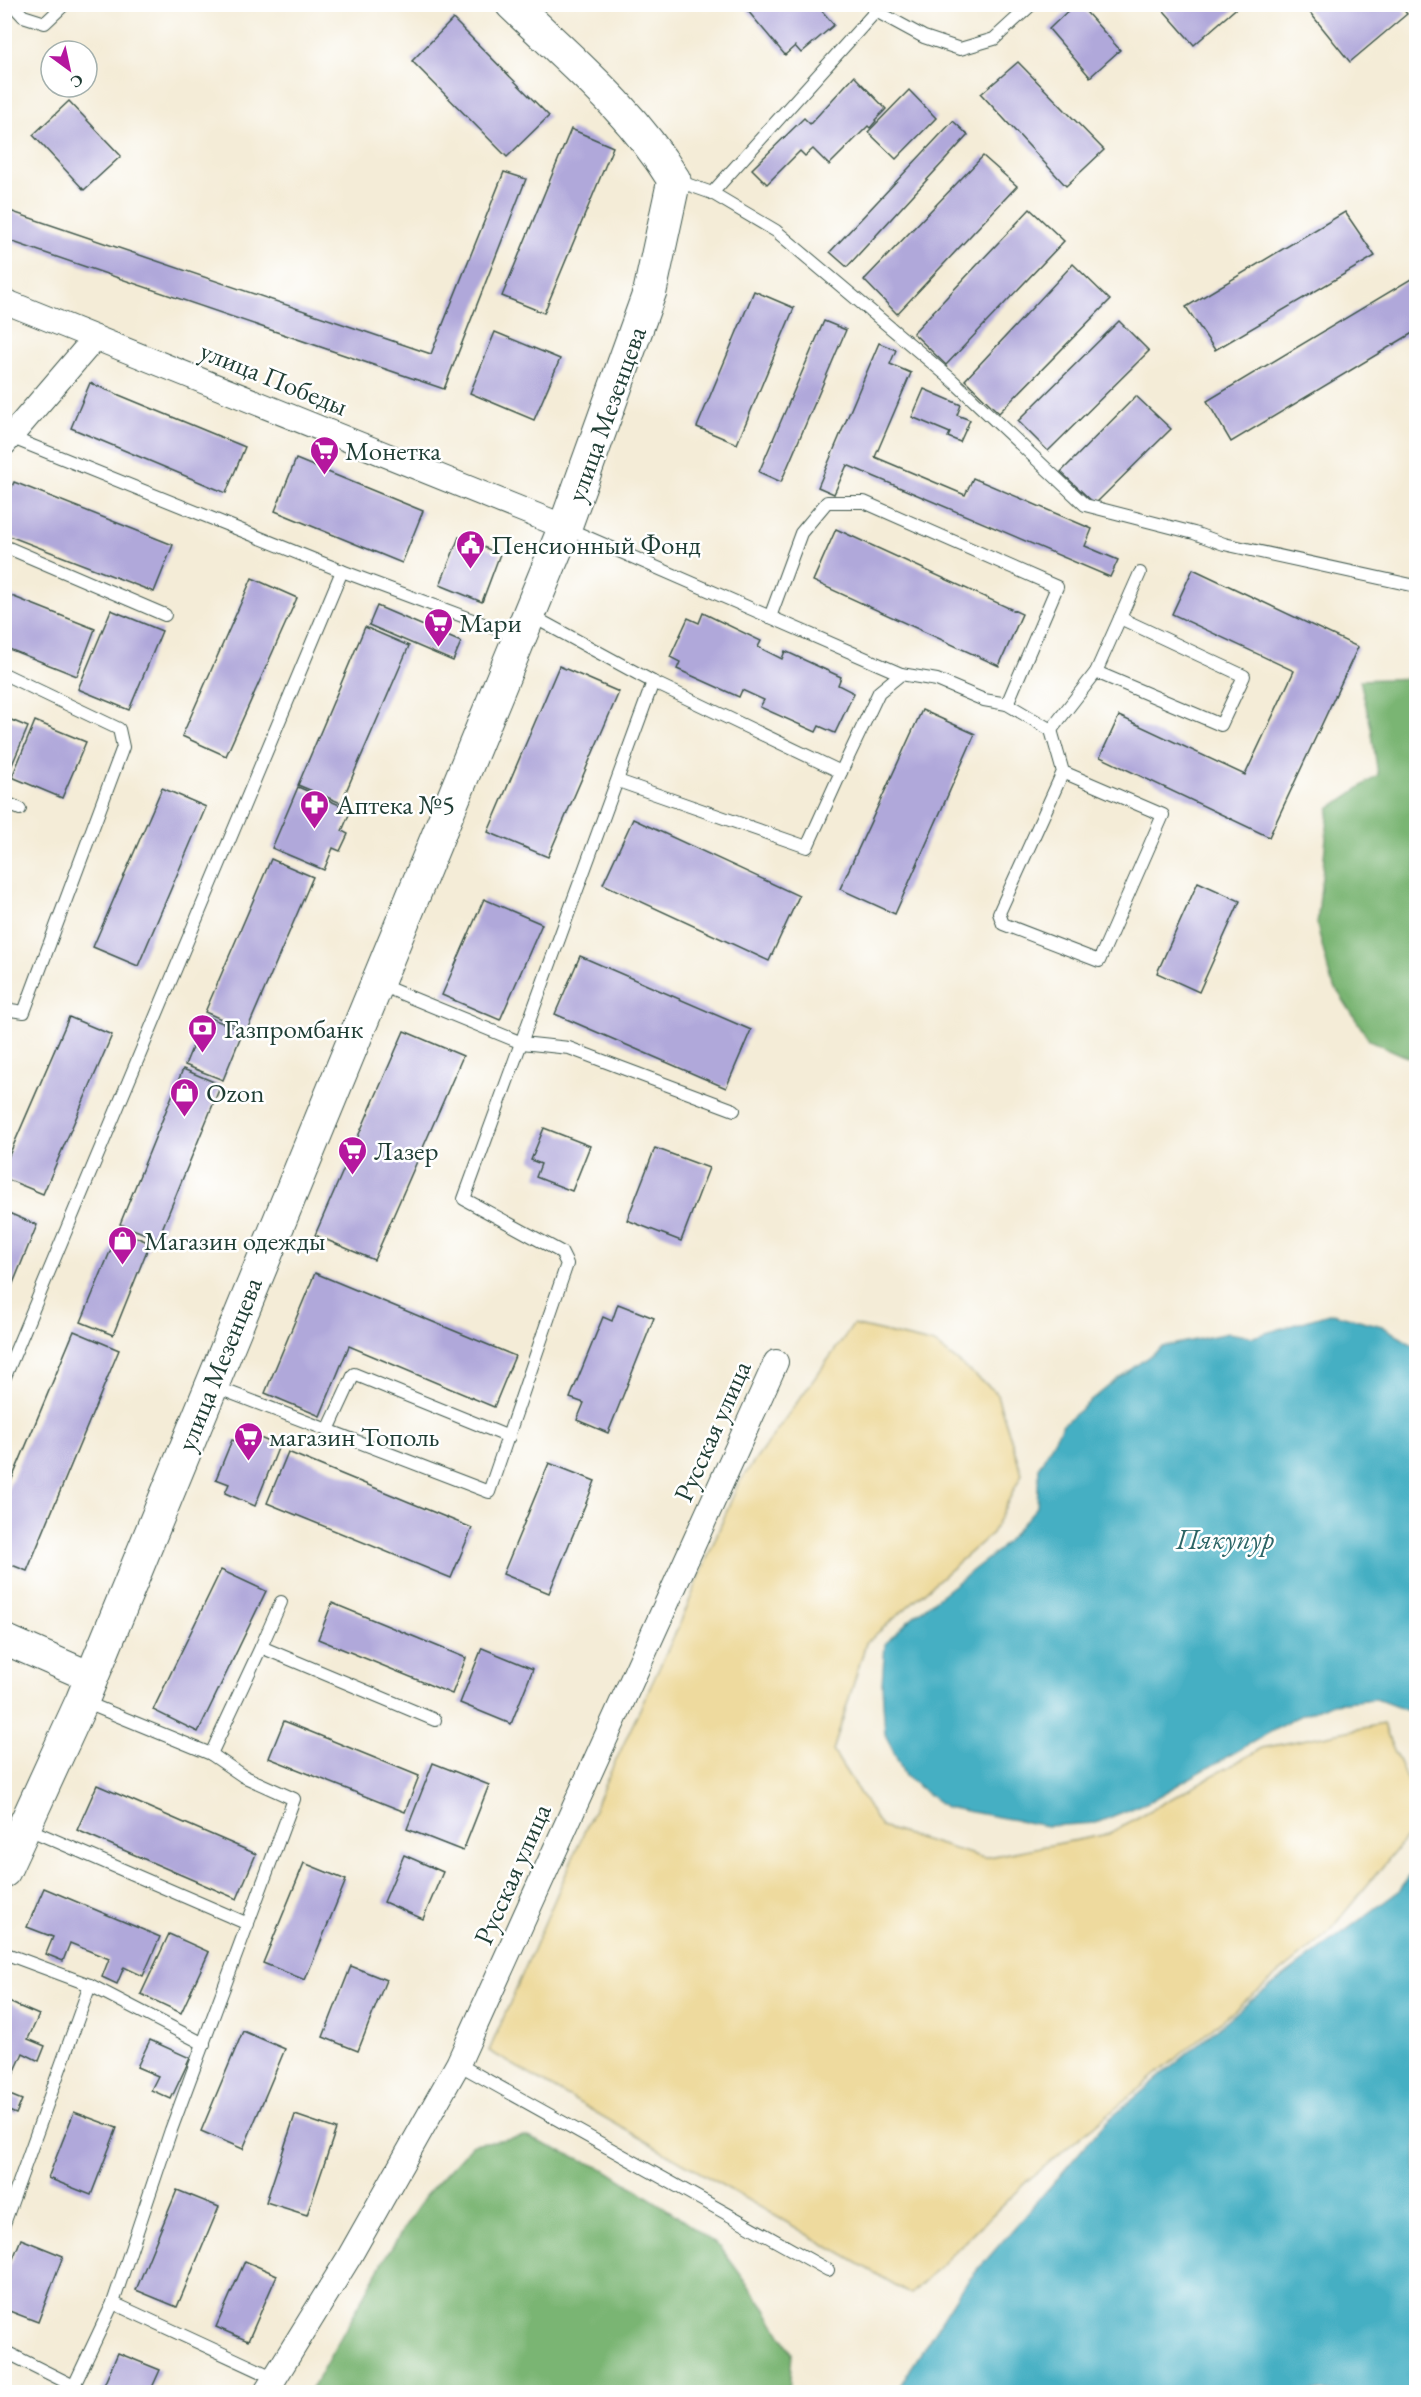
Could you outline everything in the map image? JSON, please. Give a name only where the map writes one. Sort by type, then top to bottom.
[{"type":"main road","points":[[512,4],[632,120],[656,149],[674,180]]},
{"type":"main road","name":"улица Мезенцева","points":[[4,1871],[86,1689],[565,527],[650,291],[674,180]]},
{"type":"street","name":"улица Победы","points":[[4,301],[565,527]]},
{"type":"street","points":[[7,441],[95,338]]},
{"type":"street","name":"Русская улица","points":[[270,2385],[348,2259],[459,2064],[776,1362]]},
{"type":"street","points":[[4,1639],[86,1689]]},
{"type":"lane","points":[[12,4],[23,16],[45,23],[65,4]]},
{"type":"lane","points":[[712,193],[877,8],[924,37],[960,49],[994,39],[1032,4]]},
{"type":"lane","points":[[674,180],[712,193],[776,231],[950,378],[1085,505],[1194,533],[1224,544],[1416,586]]},
{"type":"lane","points":[[7,441],[342,571],[524,626],[653,682],[841,772]]},
{"type":"lane","points":[[770,617],[801,533],[827,502],[864,502],[1057,587],[1006,704]]},
{"type":"lane","points":[[565,527],[901,674],[937,680],[984,700],[1006,704],[1051,730],[1063,772],[999,913],[1003,924],[1099,961],[1163,814],[1063,772]]},
{"type":"lane","points":[[4,546],[165,615]]},
{"type":"lane","points":[[4,1379],[342,571]]},
{"type":"lane","points":[[1051,730],[1096,672],[1140,573]]},
{"type":"lane","points":[[1096,672],[1221,725],[1244,676],[1120,618]]},
{"type":"lane","points":[[4,674],[119,729],[123,747],[24,1012],[4,1009]]},
{"type":"lane","points":[[618,781],[807,847],[879,692],[901,674]]},
{"type":"lane","points":[[211,1385],[489,1492],[567,1264],[561,1252],[464,1198],[653,682]]},
{"type":"lane","points":[[4,802],[20,809]]},
{"type":"lane","points":[[376,984],[522,1043],[569,1048],[734,1110]]},
{"type":"lane","points":[[328,1430],[354,1374],[509,1437]]},
{"type":"lane","points":[[211,1754],[281,1602]]},
{"type":"lane","points":[[261,1647],[435,1720]]},
{"type":"lane","points":[[4,2351],[72,2389],[112,2303],[171,2130],[294,1799],[243,1776],[211,1754],[86,1689]]},
{"type":"lane","points":[[23,1827],[248,1924]]},
{"type":"lane","points":[[4,1953],[90,1985],[204,2044]]},
{"type":"lane","points":[[4,2224],[90,1985]]},
{"type":"lane","points":[[459,2064],[828,2270]]},
{"type":"lane","points":[[112,2303],[270,2385]]},
{"type":"green space","points":[[1416,678],[1416,1061],[1369,1040],[1331,981],[1317,925],[1329,809],[1378,775],[1371,727],[1360,680]]},
{"type":"green space","points":[[525,2136],[606,2170],[670,2211],[721,2248],[765,2308],[792,2353],[789,2392],[310,2392],[387,2255],[425,2196],[473,2144]]},
{"type":"sand","points":[[853,1325],[935,1344],[996,1392],[1022,1474],[992,1533],[866,1643],[833,1751],[881,1827],[984,1858],[1108,1834],[1262,1748],[1383,1724],[1416,1802],[1416,1826],[1326,1935],[1027,2181],[911,2294],[489,2051],[604,1786],[681,1621],[738,1484]]},
{"type":"water","name":"Пякупур","points":[[1332,1313],[1382,1326],[1416,1347],[1416,1720],[1411,1712],[1376,1699],[1333,1703],[1295,1718],[1148,1802],[1096,1823],[1047,1826],[945,1807],[905,1776],[885,1734],[882,1684],[885,1644],[909,1620],[1000,1549],[1037,1507],[1039,1467],[1063,1424],[1116,1380],[1162,1347],[1228,1333],[1253,1337]]},
{"type":"water","points":[[1416,1867],[1416,2392],[896,2392],[962,2288],[1106,2122],[1249,2002],[1399,1891]]},
{"type":"building","points":[[742,4],[816,4],[834,25],[801,53],[795,46],[785,55]]},
{"type":"building","points":[[1075,4],[1079,4],[1120,50],[1090,77],[1049,29]]},
{"type":"building","points":[[1158,4],[1241,4],[1194,45]]},
{"type":"building","points":[[1303,4],[1399,4],[1407,14],[1350,62]]},
{"type":"building","points":[[453,19],[549,116],[507,157],[412,61]]},
{"type":"building","points":[[1018,62],[1104,150],[1066,186],[981,94]]},
{"type":"building","points":[[854,76],[886,109],[870,128],[868,126],[829,165],[813,149],[805,156],[800,151],[767,184],[752,169],[804,118],[810,124]]},
{"type":"building","points":[[909,90],[936,118],[896,159],[868,132]]},
{"type":"building","points":[[69,101],[121,156],[84,190],[33,135]]},
{"type":"building","points":[[953,121],[968,135],[847,267],[830,252]]},
{"type":"building","points":[[571,129],[613,147],[544,313],[502,296]]},
{"type":"building","points":[[983,156],[1017,186],[897,314],[864,280]]},
{"type":"building","points":[[504,172],[526,179],[444,389],[4,239],[4,209],[431,354]]},
{"type":"building","points":[[1030,209],[1064,241],[946,365],[913,333]]},
{"type":"building","points":[[1345,212],[1375,256],[1215,350],[1186,307]]},
{"type":"building","points":[[1073,264],[1110,300],[999,413],[965,380]]},
{"type":"building","points":[[1416,276],[1416,331],[1231,442],[1207,401]]},
{"type":"building","points":[[754,291],[794,308],[737,444],[697,427]]},
{"type":"building","points":[[824,321],[846,330],[781,482],[759,472]]},
{"type":"building","points":[[1119,321],[1149,351],[1048,451],[1018,421]]},
{"type":"building","points":[[495,332],[560,359],[534,420],[470,393]]},
{"type":"building","points":[[879,343],[896,350],[890,364],[911,373],[875,457],[965,495],[973,478],[1092,529],[1085,546],[1118,560],[1110,577],[847,465],[834,494],[818,487]]},
{"type":"building","points":[[90,383],[245,447],[226,493],[71,428]]},
{"type":"building","points":[[924,389],[961,405],[957,415],[970,420],[960,442],[948,437],[950,433],[912,417]]},
{"type":"building","points":[[1136,396],[1171,429],[1095,504],[1061,472]]},
{"type":"building","points":[[296,459],[423,511],[402,563],[275,511]]},
{"type":"building","points":[[14,482],[173,545],[154,592],[4,534],[4,506]]},
{"type":"building","points":[[836,529],[1022,614],[999,666],[813,581]]},
{"type":"building","name":"Пенсионный Фонд","points":[[459,537],[500,554],[482,602],[440,585]]},
{"type":"building","points":[[1193,569],[1358,647],[1269,837],[1100,757],[1119,716],[1245,775],[1294,671],[1172,614]]},
{"type":"building","points":[[252,578],[297,598],[226,756],[182,736]]},
{"type":"building","points":[[4,593],[95,629],[77,676],[4,647]]},
{"type":"building","points":[[377,606],[461,642],[453,661],[369,625]]},
{"type":"building","points":[[111,610],[162,631],[129,710],[78,689]]},
{"type":"building","points":[[703,613],[761,641],[758,647],[782,659],[785,651],[841,677],[838,685],[854,693],[835,733],[819,726],[816,732],[760,707],[764,700],[742,690],[739,697],[677,669],[680,662],[670,657],[688,618],[699,623]]},
{"type":"building","points":[[365,627],[409,646],[341,803],[298,785]]},
{"type":"building","points":[[559,666],[619,692],[548,857],[488,832]]},
{"type":"building","points":[[922,710],[975,734],[895,914],[840,889]]},
{"type":"building","points":[[4,717],[28,727],[9,772],[4,770]]},
{"type":"building","points":[[35,721],[86,742],[62,798],[12,777]]},
{"type":"building","points":[[298,787],[351,810],[342,831],[348,834],[340,851],[333,848],[324,870],[272,848]]},
{"type":"building","points":[[162,788],[206,807],[138,966],[93,947]]},
{"type":"building","points":[[633,819],[799,896],[769,961],[603,884]]},
{"type":"building","points":[[271,859],[313,877],[247,1030],[205,1012]]},
{"type":"building","points":[[1198,882],[1240,901],[1199,992],[1157,973]]},
{"type":"building","points":[[484,899],[542,924],[500,1020],[442,995]]},
{"type":"building","points":[[580,956],[751,1030],[726,1088],[555,1014]]},
{"type":"building","points":[[205,1016],[243,1031],[223,1080],[185,1065]]},
{"type":"building","points":[[69,1017],[112,1035],[43,1194],[4,1178],[4,1167]]},
{"type":"building","points":[[404,1031],[463,1056],[374,1260],[315,1235]]},
{"type":"building","points":[[183,1069],[221,1085],[158,1239],[120,1224]]},
{"type":"building","points":[[544,1128],[590,1146],[572,1191],[536,1177],[541,1164],[531,1160]]},
{"type":"building","points":[[655,1148],[709,1168],[681,1241],[627,1220]]},
{"type":"building","points":[[4,1211],[37,1225],[5,1303],[4,1303]]},
{"type":"building","points":[[119,1230],[150,1243],[113,1335],[81,1322]]},
{"type":"building","points":[[315,1273],[515,1356],[494,1407],[349,1346],[320,1416],[265,1393]]},
{"type":"building","points":[[618,1304],[654,1318],[608,1433],[577,1420],[584,1403],[570,1398],[603,1317],[612,1321]]},
{"type":"building","points":[[74,1331],[119,1350],[27,1571],[4,1562],[4,1498]]},
{"type":"building","name":"магазин Тополь","points":[[248,1433],[279,1446],[255,1506],[225,1493],[229,1484],[216,1479],[232,1440],[243,1444]]},
{"type":"building","points":[[288,1452],[472,1528],[451,1578],[267,1503]]},
{"type":"building","points":[[549,1463],[595,1481],[549,1593],[503,1574]]},
{"type":"building","points":[[221,1570],[266,1591],[198,1732],[153,1710]]},
{"type":"building","points":[[332,1603],[466,1658],[452,1694],[318,1639]]},
{"type":"building","points":[[482,1648],[533,1669],[511,1724],[460,1703]]},
{"type":"building","points":[[284,1721],[419,1776],[405,1812],[269,1758]]},
{"type":"building","points":[[433,1763],[489,1785],[463,1851],[407,1829]]},
{"type":"building","points":[[97,1785],[256,1854],[237,1899],[77,1830]]},
{"type":"building","points":[[404,1855],[443,1872],[423,1919],[384,1902]]},
{"type":"building","points":[[304,1863],[346,1880],[305,1980],[263,1963]]},
{"type":"building","points":[[44,1888],[160,1937],[143,1976],[124,1967],[117,1984],[102,1977],[109,1959],[70,1943],[63,1961],[46,1954],[53,1937],[27,1927]]},
{"type":"building","points":[[169,1934],[209,1952],[181,2013],[141,1994]]},
{"type":"building","points":[[351,1966],[386,1980],[358,2051],[323,2037]]},
{"type":"building","points":[[4,2000],[39,2015],[28,2039],[45,2046],[39,2061],[23,2053],[5,2093],[22,2100],[16,2114],[4,2109]]},
{"type":"building","points":[[243,2031],[285,2049],[243,2149],[201,2131]]},
{"type":"building","points":[[150,2040],[190,2058],[171,2099],[151,2090],[158,2076],[137,2067]]},
{"type":"building","points":[[74,2112],[117,2128],[91,2195],[48,2178]]},
{"type":"building","points":[[295,2115],[336,2129],[307,2215],[266,2202]]},
{"type":"building","points":[[177,2190],[219,2207],[177,2307],[136,2290]]},
{"type":"building","points":[[21,2239],[63,2256],[38,2322],[4,2309],[4,2281]]},
{"type":"building","points":[[245,2261],[277,2275],[248,2341],[216,2327]]},
{"type":"building","points":[[118,2353],[160,2370],[150,2392],[101,2392]]},
{"type":"place","name":"Монетка","points":[[324,476]]},
{"type":"place","name":"Пенсионный Фонд","points":[[470,570]]},
{"type":"place","name":"Мари","points":[[438,648]]},
{"type":"place","name":"Аптека №5","points":[[315,830]]},
{"type":"place","name":"Газпромбанк","points":[[203,1054]]},
{"type":"place","name":"Ozon","points":[[185,1118]]},
{"type":"place","name":"Лазер","points":[[353,1176]]},
{"type":"place","name":"Магазин одежды","points":[[123,1266]]},
{"type":"place","name":"магазин Тополь","points":[[248,1462]]}]
